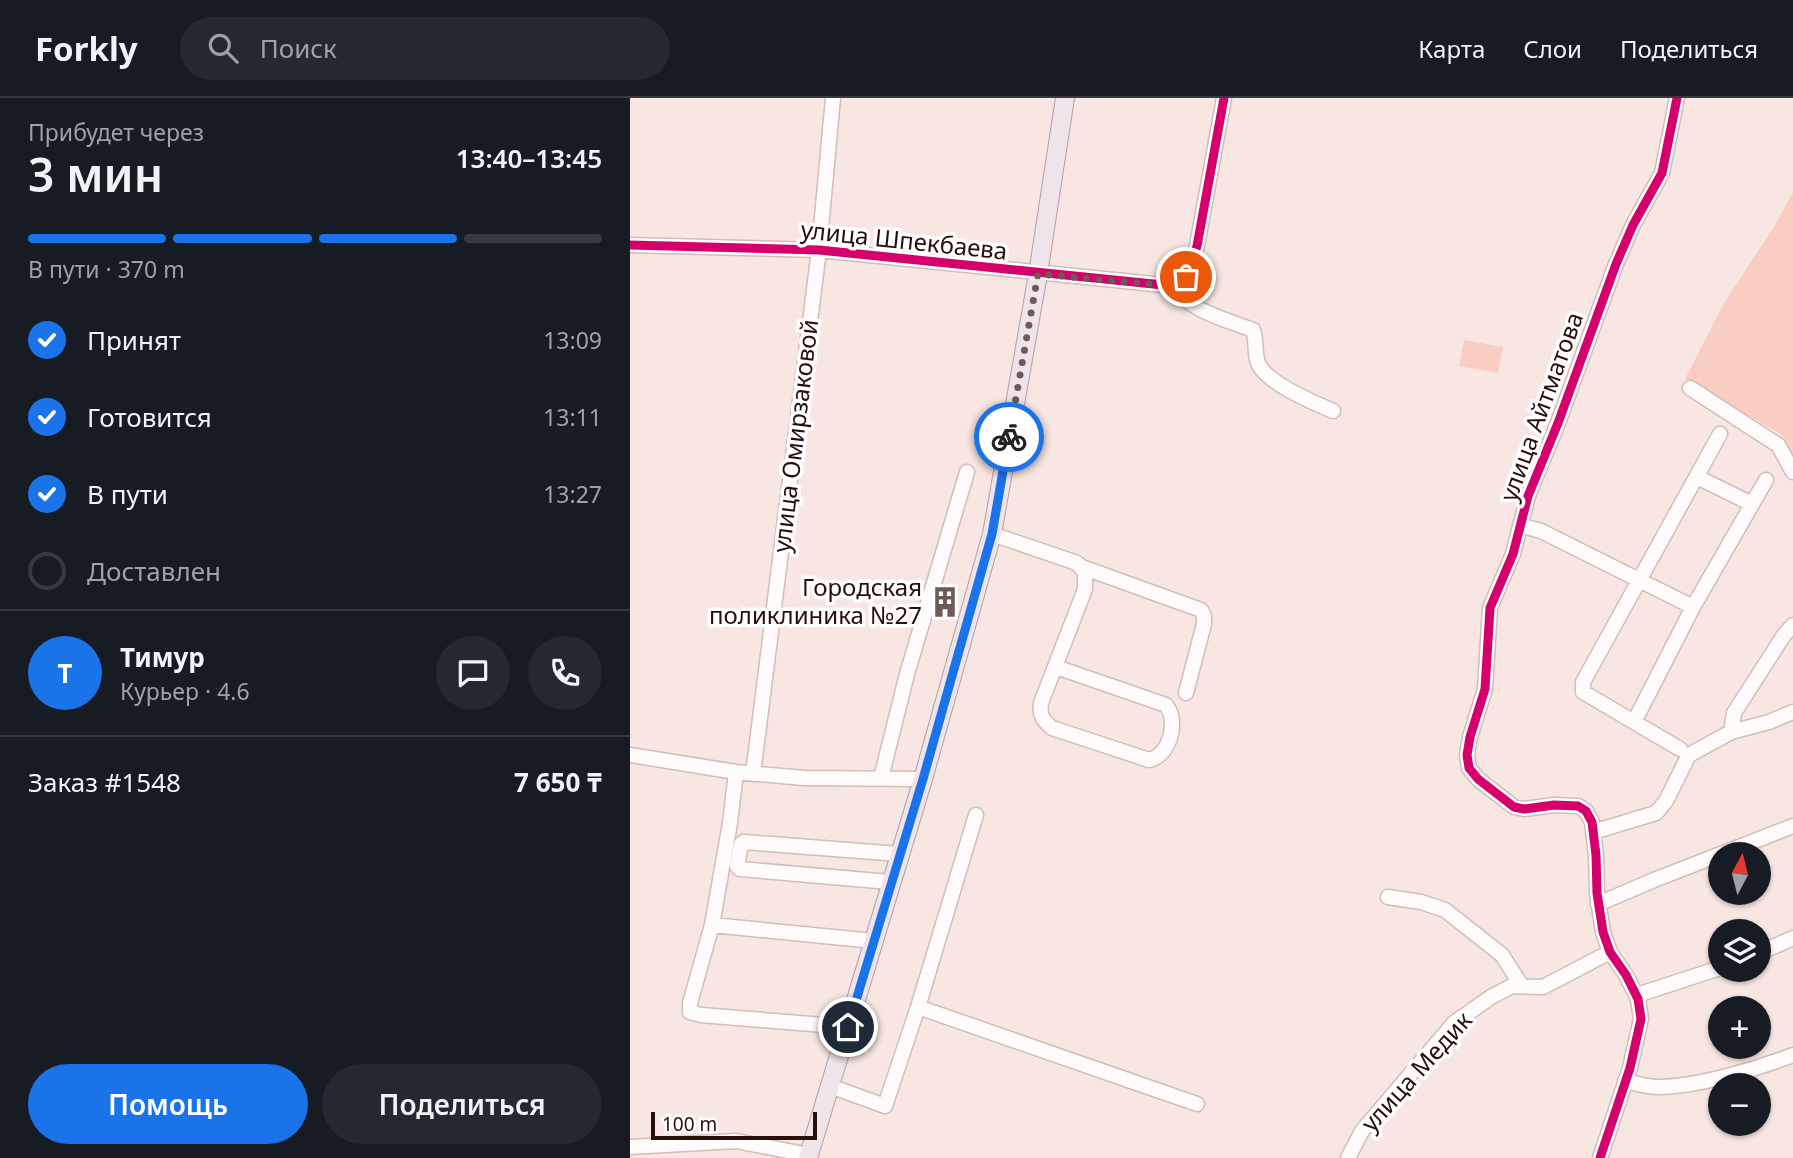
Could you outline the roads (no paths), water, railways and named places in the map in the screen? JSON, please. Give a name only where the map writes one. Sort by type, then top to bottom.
[{"type":"main road","points":[[809,1156],[923,779],[992,534],[1038,274],[1065,98]]},
{"type":"street","name":"улица Омирзаковой","points":[[753,774],[819,250],[833,98]]},
{"type":"street","points":[[1224,98],[1197,246],[1186,277],[1173,286],[1196,308],[1253,330],[1255,352],[1263,371],[1296,395],[1333,411]]},
{"type":"street","name":"улица Айтматова","points":[[1593,832],[1588,815],[1578,806],[1554,805],[1524,809],[1514,807],[1478,779],[1469,768],[1467,755],[1485,689],[1490,608],[1513,554],[1532,486],[1616,264],[1633,225],[1662,173],[1677,98]]},
{"type":"street","name":"улица Шпекбаева","points":[[630,244],[819,250],[1173,286]]},
{"type":"street","points":[[1690,388],[1777,445],[1793,472]]},
{"type":"street","points":[[1680,749],[1583,692],[1583,682],[1720,434]]},
{"type":"street","points":[[881,778],[907,674],[967,472]]},
{"type":"street","points":[[1697,477],[1752,504]]},
{"type":"street","points":[[1634,722],[1693,607],[1766,480]]},
{"type":"street","points":[[1520,525],[1541,531],[1693,607]]},
{"type":"street","points":[[992,534],[1068,559],[1082,567],[1201,610],[1204,624],[1186,693]]},
{"type":"street","points":[[1055,667],[1166,705],[1171,711],[1172,720],[1166,749],[1159,757],[1149,760],[1052,728],[1044,721],[1040,712],[1055,667],[1085,589],[1087,579],[1082,567]]},
{"type":"street","points":[[1731,732],[1734,713],[1793,625]]},
{"type":"street","points":[[1600,1158],[1625,1081],[1641,1019],[1638,999],[1626,975],[1609,952],[1603,932],[1598,904],[1593,832],[1656,813],[1666,801],[1689,755],[1731,732],[1769,722],[1793,712]]},
{"type":"street","points":[[630,755],[753,774],[804,778],[923,779]]},
{"type":"street","points":[[736,772],[712,925],[690,1003],[690,1012],[848,1027]]},
{"type":"street","points":[[830,1086],[885,1106],[976,815]]},
{"type":"street","points":[[1598,904],[1632,888],[1793,826]]},
{"type":"street","points":[[890,881],[740,869],[737,866],[741,844],[744,842],[899,854]]},
{"type":"street","points":[[1388,897],[1421,902],[1444,910],[1496,949],[1517,975],[1521,985]]},
{"type":"street","points":[[712,925],[874,940]]},
{"type":"street","points":[[1771,948],[1793,938]]},
{"type":"street","name":"улица Медик","points":[[1348,1158],[1362,1131],[1454,1023],[1512,986],[1543,987],[1609,952]]},
{"type":"street","points":[[1638,999],[1643,993],[1708,972]]},
{"type":"street","points":[[918,1007],[1197,1104]]},
{"type":"street","points":[[1625,1081],[1655,1087],[1683,1085],[1748,1071],[1793,1055]]},
{"type":"street","points":[[630,1147],[672,1151],[736,1141],[809,1156]]},
{"type":"place","name":"Городская поликлиника №27","points":[[945,602]]}]
